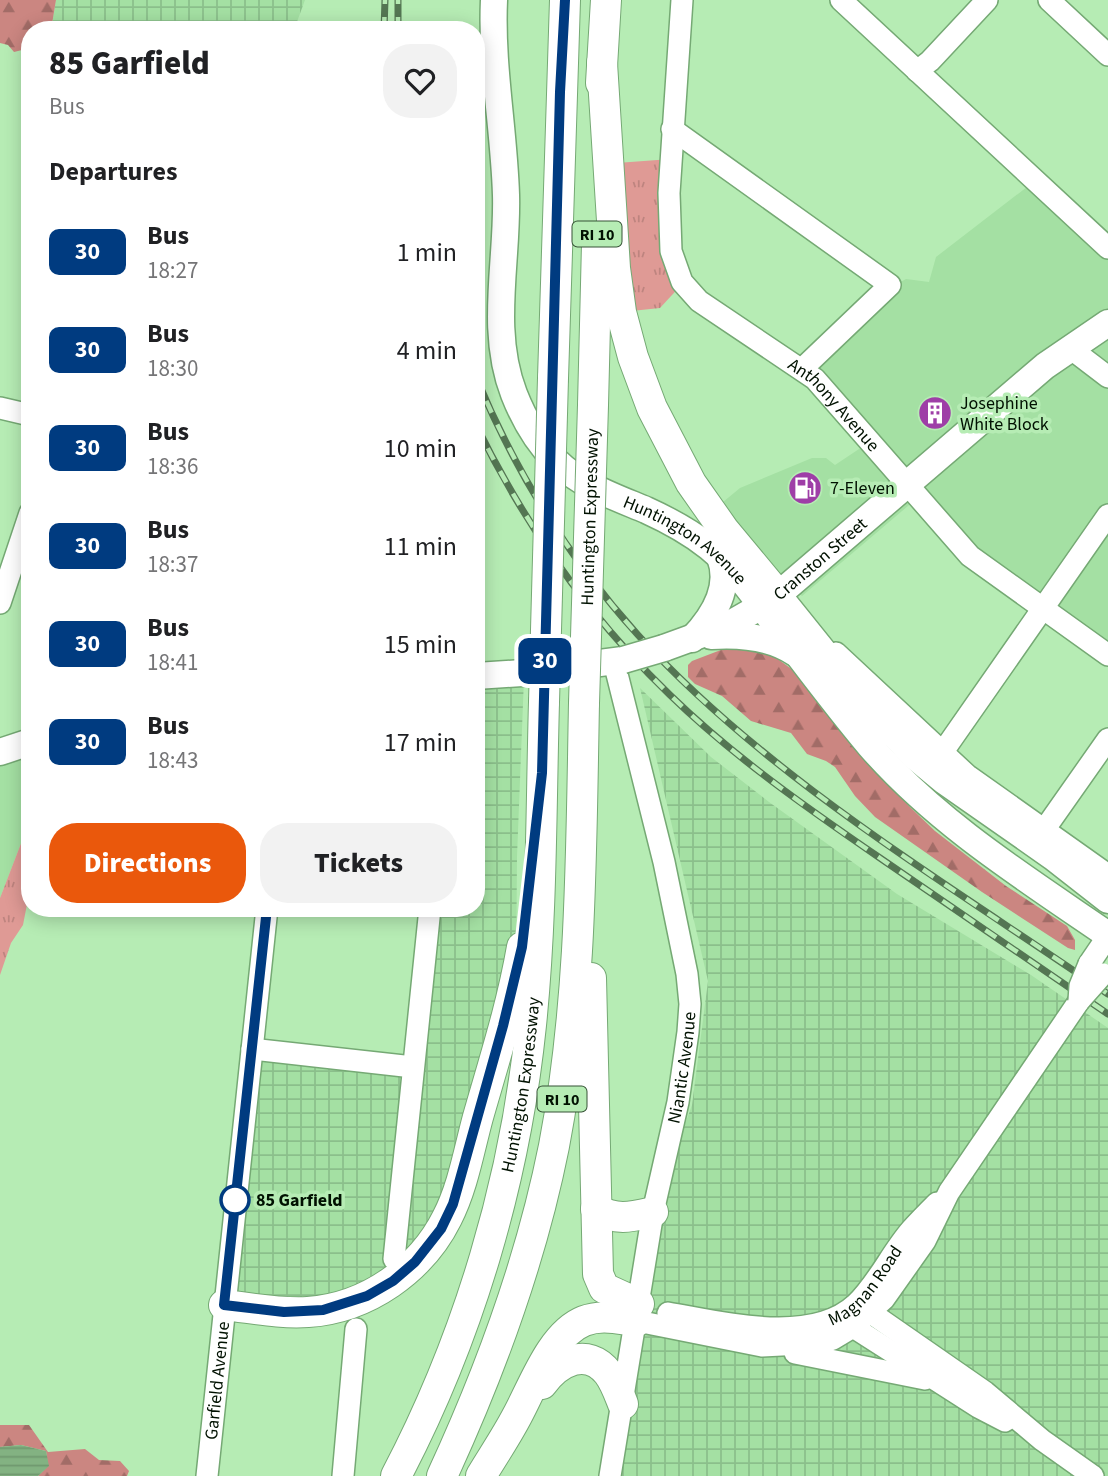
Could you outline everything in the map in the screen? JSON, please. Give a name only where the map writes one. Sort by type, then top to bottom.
[{"type":"highway","points":[[551,0],[556,244]]},
{"type":"highway","name":"Huntington Expressway","points":[[396,1476],[425,1418],[463,1323],[493,1226],[507,1164],[531,1027],[542,773],[565,0]]},
{"type":"highway","name":"Huntington Expressway","points":[[442,1476],[499,1342],[516,1293],[543,1195],[568,1058],[580,901],[602,63],[606,0]]},
{"type":"highway","points":[[602,63],[615,268],[621,312],[634,357],[660,426],[691,484],[770,601]]},
{"type":"highway","points":[[224,1305],[297,1312],[323,1310],[353,1302],[380,1289],[404,1272],[425,1251],[441,1229],[458,1189],[518,967],[542,773]]},
{"type":"highway","points":[[580,901],[593,985],[599,1279],[608,1290],[638,1313]]},
{"type":"highway","points":[[596,1209],[615,1218],[653,1212]]},
{"type":"highway","points":[[481,1476],[517,1418],[549,1356],[568,1331],[584,1320],[638,1313]]},
{"type":"highway","points":[[517,1418],[550,1374],[560,1365],[577,1359],[593,1361],[607,1371],[623,1404]]},
{"type":"main road","name":"Huntington Avenue","points":[[494,0],[494,64],[506,201],[501,295],[502,333],[513,393],[535,435],[564,468],[594,487],[668,521],[707,545],[770,601],[802,623],[868,707],[914,756],[1108,900]]},
{"type":"main road","name":"Cranston Street","points":[[485,675],[618,661],[692,639],[730,624],[770,601],[1045,366],[1108,323]]},
{"type":"main road","points":[[692,639],[709,619],[720,599],[724,578],[720,557]]},
{"type":"main road","name":"Huntington Avenue","points":[[770,601],[799,656],[872,747],[922,797],[980,845],[1108,936]]},
{"type":"main road","points":[[692,639],[729,636],[761,639],[780,645],[799,656]]},
{"type":"main road","points":[[0,752],[21,745]]},
{"type":"street","points":[[681,0],[672,130],[890,285],[802,369]]},
{"type":"street","points":[[841,0],[1108,248]]},
{"type":"street","points":[[917,71],[930,61],[987,0]]},
{"type":"street","points":[[1049,0],[1108,55]]},
{"type":"street","name":"Anthony Avenue","points":[[672,130],[669,193],[671,251],[682,282],[699,301],[815,379],[970,556],[1108,655]]},
{"type":"street","points":[[1070,348],[1108,377]]},
{"type":"street","points":[[0,408],[21,413]]},
{"type":"street","points":[[942,753],[1108,515]]},
{"type":"street","points":[[0,603],[21,540]]},
{"type":"street","name":"Huntington Avenue","points":[[802,623],[976,782],[1108,875]]},
{"type":"street","name":"Niantic Avenue","points":[[610,1476],[653,1212],[678,1102],[688,1032],[687,974],[618,661]]},
{"type":"street","points":[[1044,830],[1108,739]]},
{"type":"street","name":"Garfield Avenue","points":[[207,1476],[266,917]]},
{"type":"street","points":[[394,1259],[429,917]]},
{"type":"street","name":"Magnan Road","points":[[758,1336],[768,1328],[845,1322],[864,1308],[911,1230],[949,1192],[1079,1001],[1080,986],[1102,970],[1108,936]]},
{"type":"street","points":[[252,1049],[413,1067]]},
{"type":"street","points":[[864,1308],[985,1392],[1042,1440],[1093,1476]]},
{"type":"street","points":[[638,1313],[662,1312],[937,1381]]},
{"type":"street","points":[[845,1322],[978,1407],[1042,1440]]},
{"type":"street","points":[[344,1476],[356,1329]]},
{"type":"shaded area","points":[[56,0],[305,0],[297,21],[52,21]]},
{"type":"shaded area","points":[[1036,180],[1108,247],[1108,662],[915,500],[802,596],[773,570],[717,507],[740,488],[812,458],[826,458],[835,465],[862,447],[802,374],[895,285],[906,279],[929,282],[936,257]]},
{"type":"shaded area","points":[[524,678],[517,857],[516,983],[456,1205],[372,1299],[231,1299],[253,1058],[413,1073],[430,917],[485,917],[485,680]]},
{"type":"shaded area","points":[[640,688],[711,757],[769,802],[897,894],[1031,975],[1108,1028],[1108,1476],[610,1476],[653,1212],[692,1105],[708,981]]},
{"type":"shaded area","points":[[21,744],[21,843],[0,898],[0,751]]},
{"type":"shaded area","points":[[21,1445],[46,1451],[49,1466],[38,1476],[0,1476],[0,1447]]},
{"type":"green space","points":[[0,0],[56,0],[52,21],[21,21],[21,50],[14,52],[8,45],[0,43]]},
{"type":"green space","points":[[671,159],[684,282],[660,308],[622,312],[603,164]]},
{"type":"green space","points":[[742,647],[771,654],[797,673],[815,700],[863,758],[911,808],[935,831],[1006,886],[1067,926],[1075,940],[1075,950],[982,892],[875,817],[855,796],[835,767],[807,754],[791,733],[751,721],[722,696],[695,684],[688,677],[688,665],[692,661],[726,648]]},
{"type":"green space","points":[[21,843],[21,917],[25,917],[23,925],[11,943],[0,975],[0,898]]},
{"type":"green space","points":[[0,1425],[29,1425],[48,1452],[85,1449],[99,1460],[120,1461],[129,1471],[127,1476],[38,1476],[48,1466],[46,1451],[21,1445],[0,1447]]},
{"type":"railway","points":[[384,21],[385,0]]},
{"type":"railway","points":[[398,0],[398,21]]},
{"type":"railway","points":[[485,398],[526,480],[567,545],[613,606],[689,687],[802,783],[862,827],[1108,994]]},
{"type":"railway","points":[[485,443],[538,534],[586,602],[641,665],[694,718],[798,801],[1108,1014]]},
{"type":"bus line","name":"30","points":[[266,917],[224,1305],[309,1312],[353,1302],[393,1281],[415,1262],[441,1229],[458,1189],[522,947],[542,773],[560,92],[565,0]]},
{"type":"place","name":"Josephine White Block","points":[[935,413]]},
{"type":"place","name":"7-Eleven","points":[[805,488]]},
{"type":"place","name":"85 Garfield","points":[[235,1200]]}]
